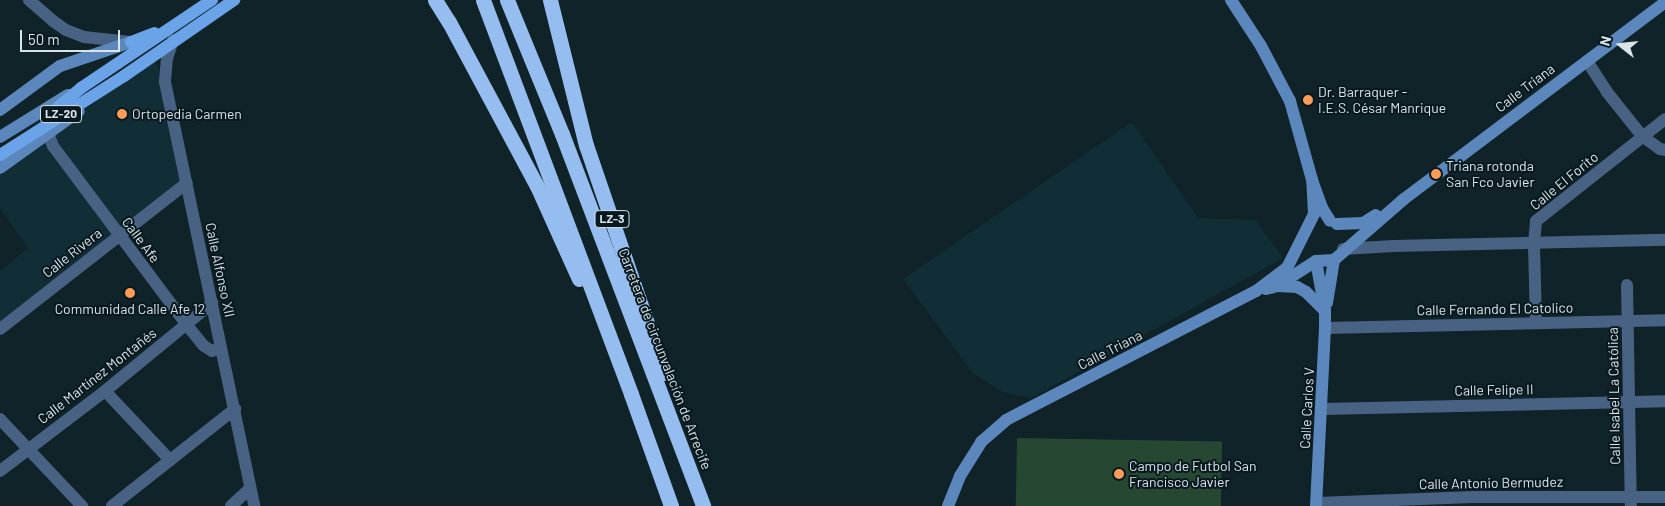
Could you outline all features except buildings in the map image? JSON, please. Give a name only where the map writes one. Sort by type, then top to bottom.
[{"type":"highway","points":[[435,0],[449,22],[537,186],[632,394]]},
{"type":"highway","points":[[484,0],[632,394],[671,506]]},
{"type":"highway","name":"Carretera de circunvalación de Arrecife","points":[[507,0],[679,437],[703,506]]},
{"type":"highway","name":"LZ-3","points":[[550,0],[586,145],[664,370],[679,437]]},
{"type":"main road","name":"LZ-20","points":[[0,147],[65,103],[81,88],[212,0]]},
{"type":"main road","name":"LZ-20","points":[[0,155],[124,76],[170,42],[234,0]]},
{"type":"main road","points":[[1231,0],[1261,46],[1290,101],[1312,180],[1333,223],[1344,236],[1344,250],[1334,260],[1316,260],[1277,286]]},
{"type":"main road","name":"Calle Triana","points":[[1344,250],[1404,199],[1665,2]]},
{"type":"main road","points":[[0,110],[60,66],[178,24]]},
{"type":"main road","points":[[0,168],[124,76]]},
{"type":"main road","points":[[0,137],[81,88]]},
{"type":"main road","points":[[1256,291],[1287,268],[1305,234],[1314,214],[1312,180]]},
{"type":"main road","name":"Calle Triana","points":[[1333,223],[1363,223],[1404,199]]},
{"type":"main road","points":[[1316,260],[1306,252],[1305,234],[1317,222],[1333,223]]},
{"type":"main road","name":"Calle Carlos V","points":[[1316,260],[1325,311]]},
{"type":"main road","name":"Calle Carlos V","points":[[1316,504],[1323,409],[1325,311],[1334,260]]},
{"type":"main road","points":[[1256,291],[1277,286],[1297,287],[1306,292],[1325,311]]},
{"type":"main road","name":"Calle Triana","points":[[948,506],[960,476],[981,442],[1006,420],[1256,291]]},
{"type":"street","points":[[29,0],[66,30],[84,37],[131,42]]},
{"type":"street","name":"Calle Alfonso XII","points":[[170,42],[165,82],[254,506]]},
{"type":"street","points":[[1587,61],[1607,92],[1642,136],[1660,149],[1665,150]]},
{"type":"street","name":"Calle El Forito","points":[[1536,322],[1534,244],[1536,221],[1665,119]]},
{"type":"street","name":"Calle Afe","points":[[48,133],[53,146],[186,324],[204,346],[212,350],[221,348]]},
{"type":"street","name":"Calle Rivera","points":[[0,329],[187,183]]},
{"type":"street","points":[[1344,250],[1393,246],[1665,240]]},
{"type":"street","name":"Calle Isabel La Católica","points":[[1627,285],[1631,502]]},
{"type":"street","name":"Calle Martínez Montañés","points":[[0,471],[105,391],[212,303]]},
{"type":"street","name":"Calle Fernando El Catolico","points":[[1325,328],[1665,320]]},
{"type":"street","points":[[105,391],[170,460]]},
{"type":"street","name":"Calle Felipe II","points":[[1323,409],[1665,401]]},
{"type":"street","points":[[112,506],[234,409]]},
{"type":"street","points":[[0,419],[82,506]]},
{"type":"street","points":[[231,506],[250,488]]},
{"type":"street","name":"Calle Antonio Bermudez","points":[[1316,504],[1631,502],[1665,497]]},
{"type":"shaded area","points":[[154,58],[162,78],[181,183],[0,325],[0,272],[28,248],[0,208],[0,173]]},
{"type":"shaded area","points":[[1132,122],[1198,218],[1255,220],[1283,258],[1031,398],[1004,393],[973,373],[903,279]]},
{"type":"green space","name":"Campo de Futbol San Francisco Javier","points":[[1017,438],[1222,442],[1221,506],[1016,506]]},
{"type":"place","name":"Dr. Barraquer - I.E.S. César Manrique","points":[[1308,100]]},
{"type":"place","name":"Ortopedia Carmen","points":[[122,114]]},
{"type":"place","name":"Triana rotonda San Fco Javier","points":[[1436,174]]},
{"type":"place","name":"Communidad Calle Afe 12","points":[[130,293]]},
{"type":"place","name":"Campo de Futbol San Francisco Javier","points":[[1119,474]]}]
